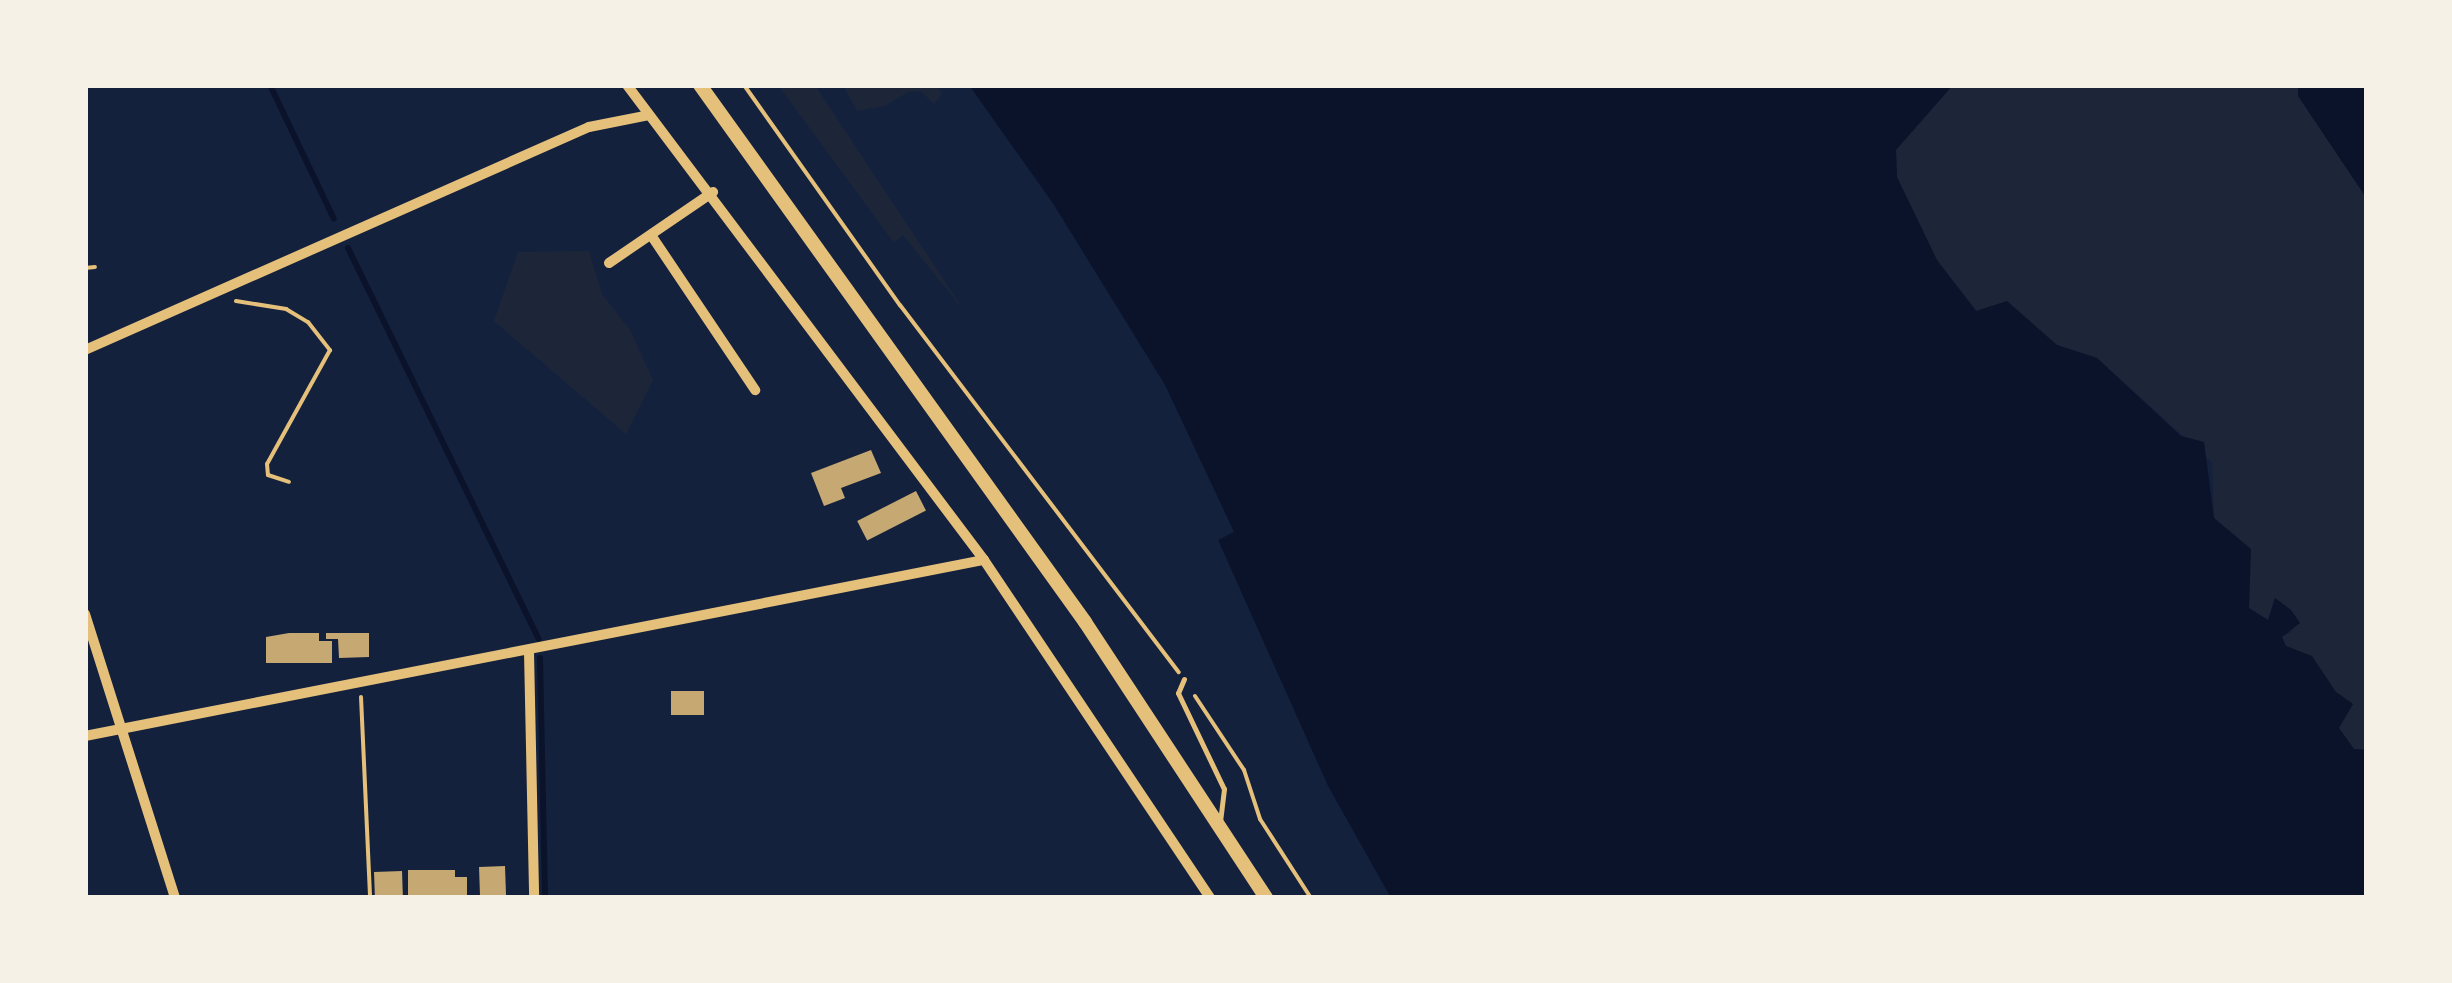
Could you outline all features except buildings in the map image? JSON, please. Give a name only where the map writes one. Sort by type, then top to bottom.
[{"type":"main road","points":[[700,85],[1085,622],[1266,898]]},
{"type":"street","points":[[628,85],[713,192],[984,560],[1210,898]]},
{"type":"street","points":[[85,350],[589,128],[650,115]]},
{"type":"street","points":[[610,262],[713,192]]},
{"type":"street","points":[[650,235],[755,390]]},
{"type":"street","points":[[85,736],[530,652],[984,560]]},
{"type":"street","points":[[85,614],[175,898]]},
{"type":"street","points":[[530,652],[534,898]]},
{"type":"lane","points":[[1184,678],[1178,693],[1224,789],[1220,827]]},
{"type":"path","points":[[744,85],[900,305],[1184,678],[1244,770],[1260,818],[1311,898]]},
{"type":"path","points":[[85,268],[95,267]]},
{"type":"path","points":[[221,288],[232,300],[286,309],[308,322],[330,350],[266,464],[268,474],[289,482]]},
{"type":"path","points":[[361,682],[370,898]]},
{"type":"shaded area","points":[[778,85],[815,85],[965,312],[903,235],[894,243]]},
{"type":"shaded area","points":[[843,85],[936,85],[942,94],[934,104],[921,91],[908,92],[885,106],[857,111]]},
{"type":"shaded area","points":[[969,85],[1953,85],[1896,150],[1897,177],[1937,260],[1976,311],[2007,301],[2057,345],[2097,358],[2181,436],[2204,442],[2214,518],[2251,549],[2249,608],[2268,620],[2275,598],[2291,610],[2300,623],[2282,637],[2286,646],[2312,656],[2336,692],[2353,704],[2339,728],[2354,749],[2367,750],[2367,898],[1391,898],[1328,786],[1218,540],[1234,532],[1165,385],[1054,205]]},
{"type":"shaded area","points":[[1953,85],[2298,85],[2367,199],[2367,750],[2354,749],[2339,728],[2353,704],[2335,692],[2312,657],[2286,646],[2281,637],[2292,632],[2274,599],[2268,620],[2249,608],[2250,550],[2214,518],[2212,462],[2097,358],[2057,345],[2015,314],[1977,311],[1937,261],[1897,177],[1896,150]]},
{"type":"shaded area","points":[[2298,85],[2367,85],[2367,199],[2298,96]]},
{"type":"shaded area","points":[[589,251],[602,294],[630,330],[653,380],[626,434],[494,321],[518,252]]},
{"type":"waterway","points":[[270,85],[334,219]]},
{"type":"waterway","points":[[348,248],[539,639]]},
{"type":"waterway","points":[[540,658],[545,898]]}]
